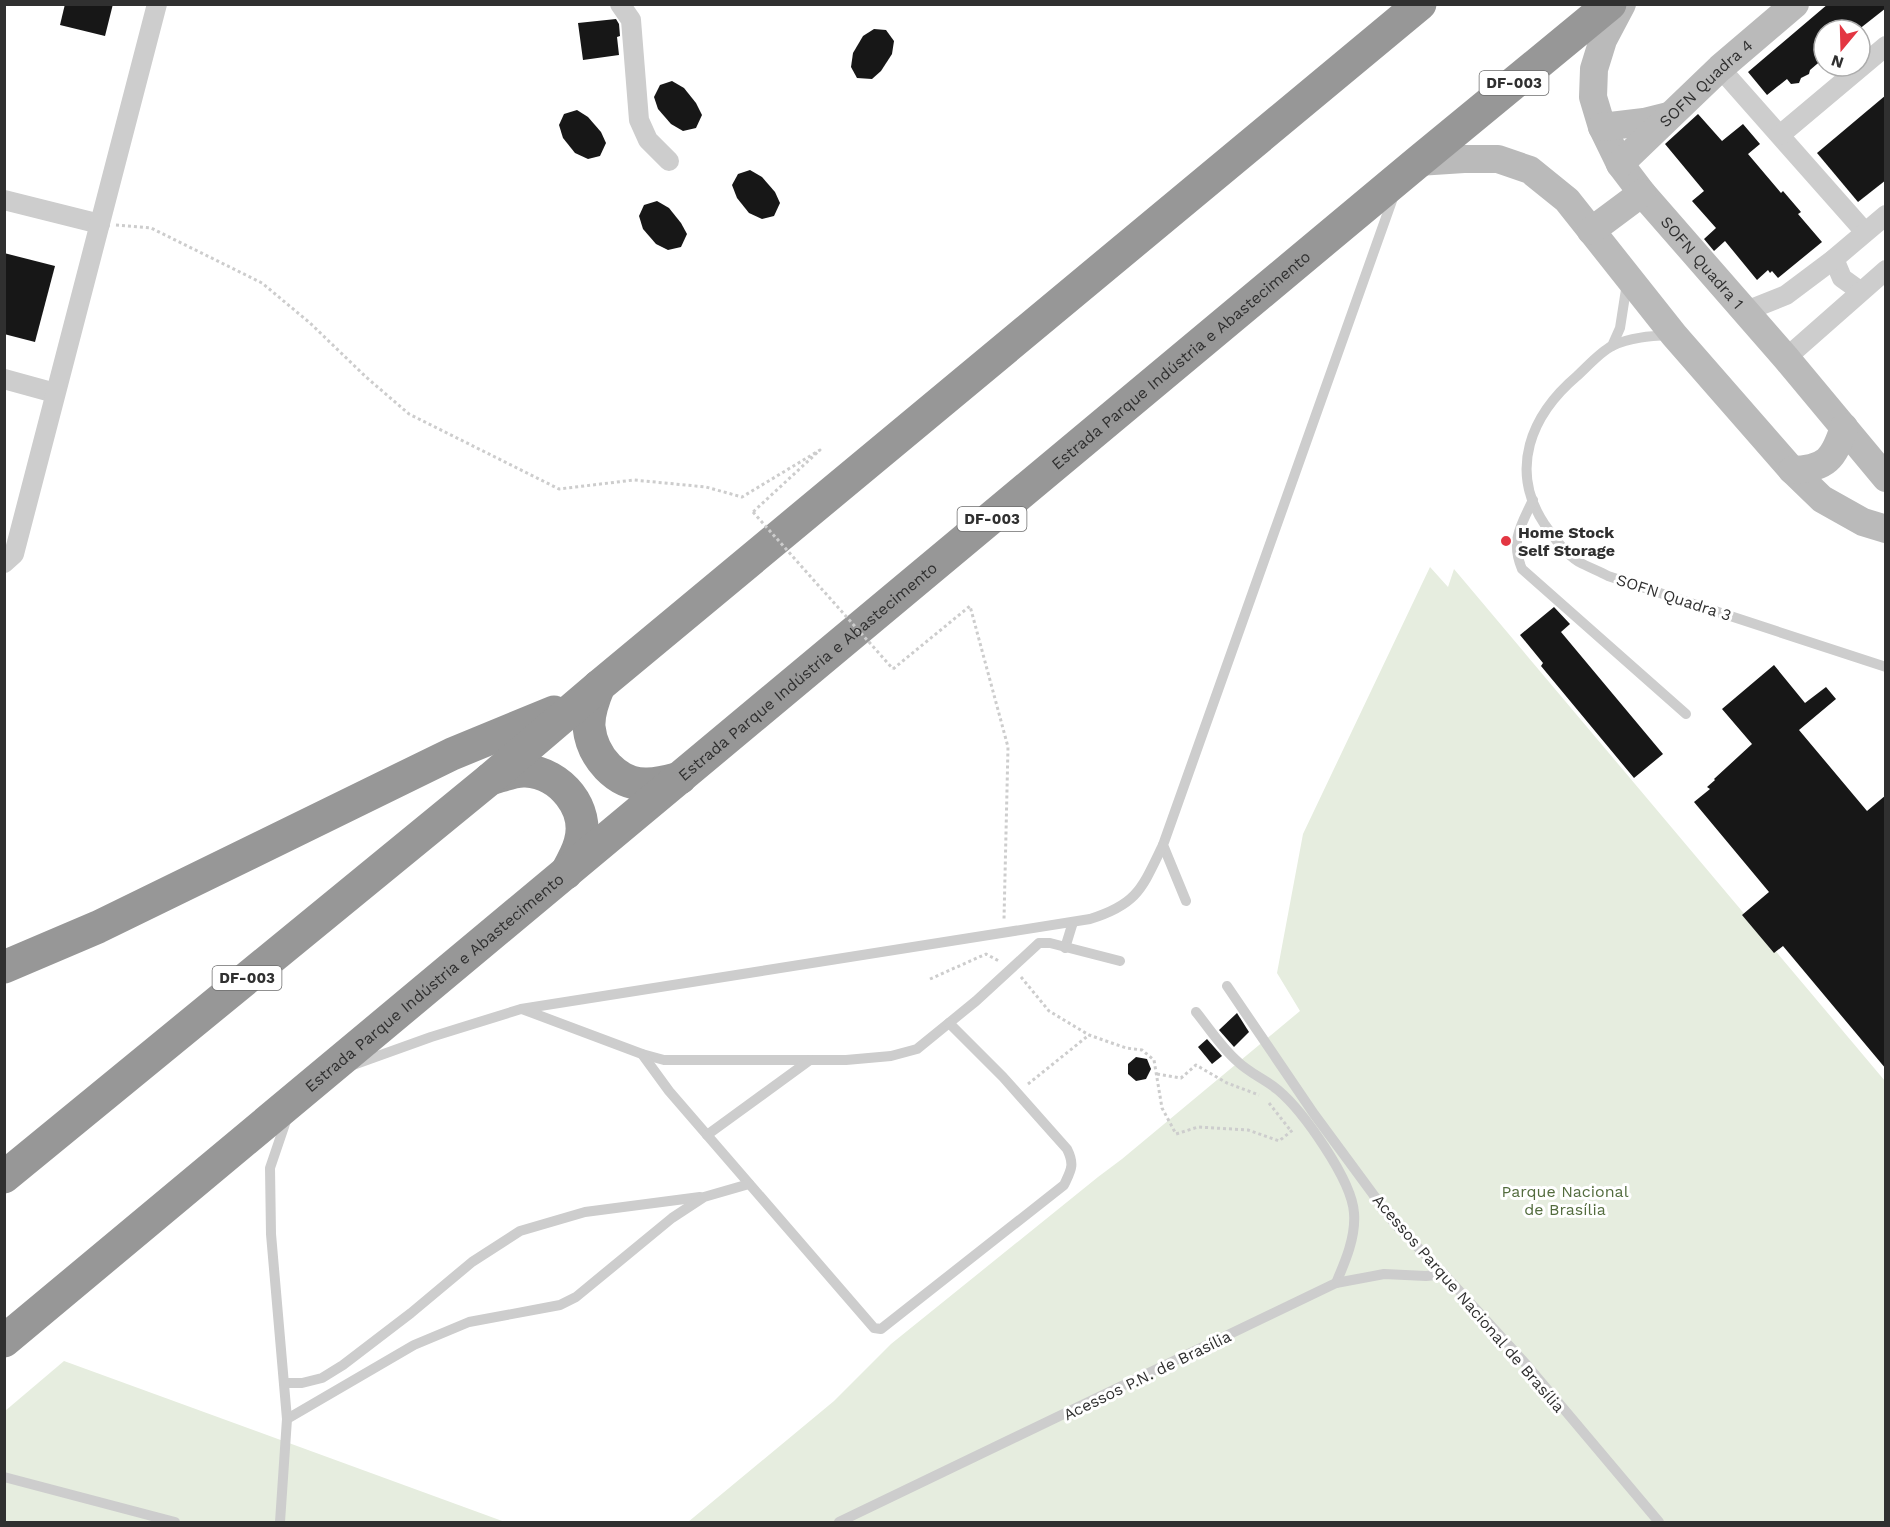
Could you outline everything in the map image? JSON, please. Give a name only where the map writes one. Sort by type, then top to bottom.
[{"type":"highway","name":"DF-003","points":[[4,1177],[490,779],[590,693],[1420,4]]},
{"type":"highway","name":"Estrada Parque Indústria e Abastecimento","points":[[4,1341],[1610,4]]},
{"type":"highway","points":[[4,967],[98,927],[452,754],[590,693],[593,703],[589,725],[593,747],[605,766],[623,779],[645,785],[680,778]]},
{"type":"highway","points":[[490,779],[525,771],[550,777],[570,793],[581,817],[581,842],[565,875]]},
{"type":"street","points":[[4,563],[14,554],[157,4]]},
{"type":"street","points":[[620,4],[631,20],[639,120],[648,140],[669,161]]},
{"type":"street","name":"SOFN Quadra 1","points":[[1622,4],[1603,40],[1594,69],[1593,97],[1602,127],[1620,164],[1642,193],[1746,311],[1886,478]]},
{"type":"street","name":"SOFN Quadra 4","points":[[1620,164],[1720,68],[1795,4]]},
{"type":"street","points":[[1780,135],[1886,46]]},
{"type":"street","points":[[1720,68],[1865,232]]},
{"type":"street","points":[[1602,127],[1644,122],[1668,116]]},
{"type":"street","points":[[1409,171],[1464,159],[1497,159],[1530,170],[1567,200],[1674,335],[1792,470],[1822,499],[1863,522],[1886,530]]},
{"type":"street","points":[[1591,231],[1642,193]]},
{"type":"street","points":[[4,200],[100,224]]},
{"type":"street","points":[[1746,311],[1786,295],[1834,259],[1886,215]]},
{"type":"street","points":[[1834,259],[1842,278],[1860,291]]},
{"type":"street","points":[[1786,358],[1886,270]]},
{"type":"street","points":[[4,379],[55,393]]},
{"type":"street","points":[[1792,470],[1809,469],[1824,464],[1837,450],[1844,427]]},
{"type":"lane","points":[[317,1079],[431,1037],[521,1009],[1073,922],[1102,915],[1129,902],[1142,889],[1163,845],[1409,171]]},
{"type":"lane","name":"SOFN Quadra 3","points":[[1612,346],[1620,328],[1628,278]]},
{"type":"lane","name":"SOFN Quadra 3","points":[[1674,335],[1651,336],[1612,346],[1568,383],[1544,410],[1534,430],[1526,455],[1527,484],[1539,515],[1557,542],[1579,561],[1608,576],[1886,667]]},
{"type":"lane","points":[[1533,500],[1517,534],[1517,558],[1522,569],[1686,714]]},
{"type":"lane","points":[[1163,845],[1186,901]]},
{"type":"lane","points":[[1065,948],[1073,922]]},
{"type":"lane","points":[[521,1009],[664,1060],[846,1060],[891,1056],[917,1048],[1013,968],[1039,943],[1050,943],[1120,961]]},
{"type":"lane","name":"Acessos Parque Nacional de Brasília","points":[[1227,986],[1314,1114],[1395,1224],[1525,1363],[1659,1522]]},
{"type":"lane","points":[[1196,1012],[1238,1062],[1280,1092],[1306,1122],[1332,1160],[1350,1195],[1354,1213],[1347,1257],[1336,1283]]},
{"type":"lane","points":[[642,1054],[669,1091],[874,1328],[883,1329],[1064,1185],[1071,1171],[1073,1160],[1070,1155],[1017,1093],[949,1023]]},
{"type":"lane","points":[[707,1135],[810,1060]]},
{"type":"lane","points":[[280,1522],[287,1419],[271,1234],[270,1168],[293,1100]]},
{"type":"lane","points":[[284,1383],[302,1383],[322,1378],[343,1365],[472,1262],[520,1231],[585,1212],[704,1197],[749,1184]]},
{"type":"lane","points":[[287,1419],[414,1346],[469,1322],[560,1305],[576,1297],[672,1218],[704,1197]]},
{"type":"lane","name":"Acessos P.N. de Brasília","points":[[839,1522],[1336,1283],[1383,1274],[1426,1276],[1444,1274]]},
{"type":"lane","points":[[4,1477],[175,1522]]},
{"type":"path","points":[[100,224],[151,228],[262,283],[310,323],[366,377],[409,414],[559,489],[634,480],[706,487],[742,497],[820,450],[753,512],[893,669],[970,606],[1008,747],[1004,933]]},
{"type":"path","points":[[930,979],[986,954],[1013,968],[1049,1011],[1089,1035],[1126,1048],[1142,1050],[1154,1060],[1162,1108],[1176,1134],[1198,1127],[1208,1127],[1248,1130],[1279,1141],[1306,1122]]},
{"type":"path","points":[[1017,1093],[1089,1035]]},
{"type":"path","points":[[1157,1074],[1181,1078],[1196,1065],[1227,1083],[1265,1097],[1291,1131]]},
{"type":"green space","name":"Parque Nacional de Brasília","points":[[1430,567],[1448,587],[1454,569],[1885,1081],[1885,1522],[688,1522],[834,1401],[891,1344],[1122,1159],[1300,1011],[1277,973],[1303,834]]},
{"type":"green space","points":[[64,1361],[505,1522],[5,1522],[5,1411]]},
{"type":"building","points":[[65,4],[113,4],[105,36],[60,25]]},
{"type":"building","points":[[1828,4],[1886,4],[1886,8],[1872,19],[1812,18],[1812,68],[1809,74],[1801,78],[1799,83],[1791,84],[1787,79],[1767,95],[1748,72]]},
{"type":"building","points":[[616,19],[620,36],[617,37],[619,55],[583,60],[578,23]]},
{"type":"building","points":[[874,29],[886,30],[894,41],[892,54],[881,71],[872,79],[857,78],[851,67],[853,53],[863,36]]},
{"type":"building","points":[[672,81],[684,88],[696,103],[702,115],[696,128],[683,131],[671,124],[658,109],[654,97],[660,85]]},
{"type":"building","points":[[1886,95],[1886,180],[1858,202],[1817,153]]},
{"type":"building","points":[[577,110],[588,117],[601,132],[606,143],[600,156],[588,159],[575,153],[563,138],[559,125],[564,114]]},
{"type":"building","points":[[1698,114],[1722,141],[1743,124],[1760,144],[1748,154],[1781,193],[1783,191],[1801,212],[1798,214],[1822,242],[1778,278],[1768,270],[1757,280],[1725,241],[1714,251],[1704,239],[1716,228],[1692,201],[1704,191],[1665,144]]},
{"type":"building","points":[[750,170],[762,177],[775,192],[780,203],[774,216],[762,219],[749,213],[737,198],[732,185],[738,174]]},
{"type":"building","points":[[657,201],[669,208],[687,234],[681,247],[668,250],[656,244],[643,229],[639,216],[644,205]]},
{"type":"building","points":[[4,253],[55,266],[35,342],[4,334]]},
{"type":"building","points":[[1554,607],[1570,624],[1561,632],[1663,754],[1634,778],[1541,666],[1543,663],[1520,635]]},
{"type":"building","points":[[1774,665],[1805,703],[1826,687],[1836,699],[1799,730],[1867,811],[1886,795],[1886,1069],[1783,946],[1774,953],[1742,915],[1769,892],[1694,802],[1710,789],[1707,787],[1714,779],[1752,744],[1722,709]]},
{"type":"building","points":[[1237,1013],[1249,1032],[1234,1047],[1219,1030]]},
{"type":"building","points":[[1207,1039],[1222,1056],[1212,1064],[1198,1047]]},
{"type":"building","points":[[1136,1057],[1147,1059],[1151,1069],[1146,1079],[1136,1081],[1128,1074],[1128,1064]]},
{"type":"place","name":"Home Stock Self Storage","points":[[1506,541]]}]
